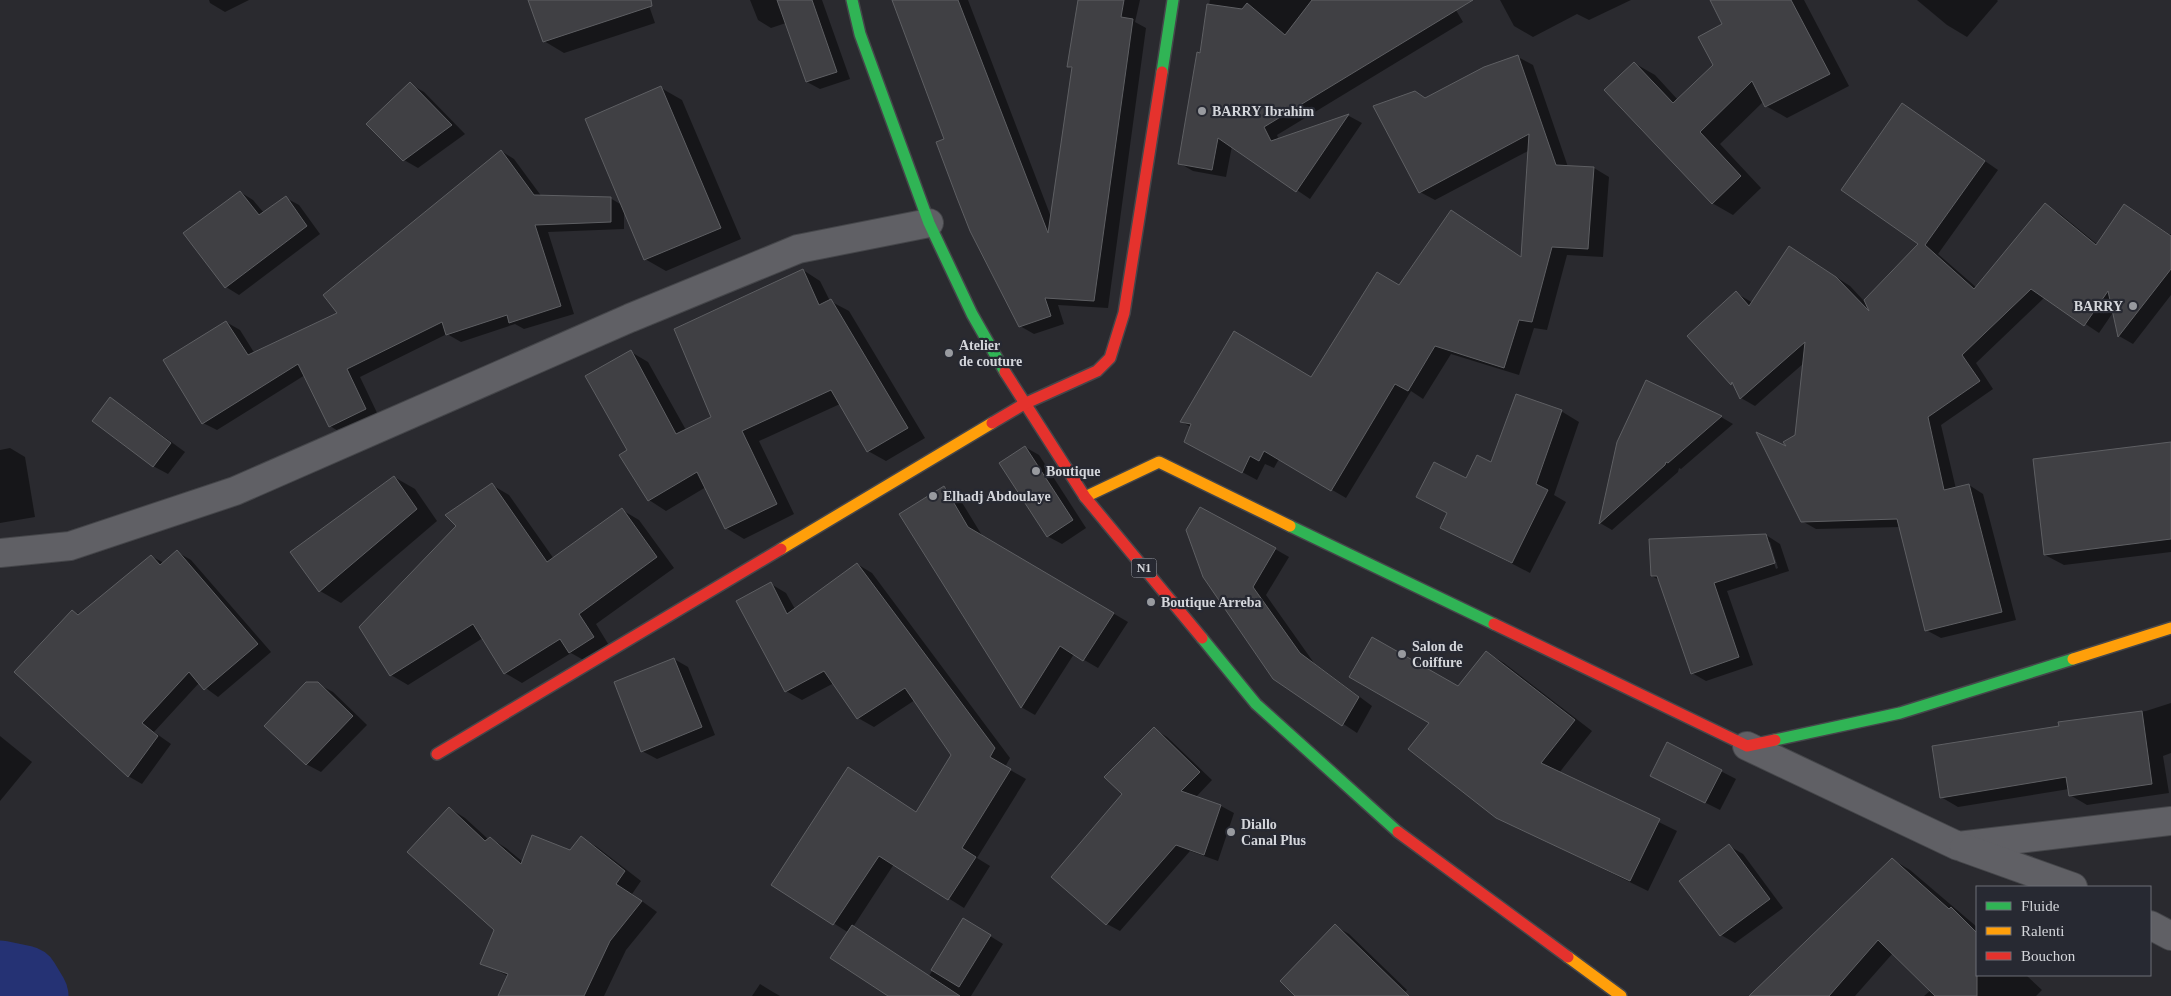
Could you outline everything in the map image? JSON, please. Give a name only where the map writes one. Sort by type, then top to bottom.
[{"type":"main road","name":"N1","points":[[852,0],[860,34],[929,222],[972,314],[1024,404],[1085,497],[1256,704],[1390,826],[1621,996]]},
{"type":"main road","points":[[437,754],[1024,404],[1097,371],[1110,358],[1124,313],[1173,0]]},
{"type":"main road","points":[[1085,497],[1159,462],[1747,746],[1900,712],[2171,628]]},
{"type":"street","points":[[0,553],[70,546],[234,491],[630,318],[798,249],[929,222]]},
{"type":"street","points":[[1747,746],[1958,846],[2070,886]]},
{"type":"street","points":[[1958,846],[2171,821]]},
{"type":"street","points":[[2151,926],[2171,936]]},
{"type":"building","points":[[528,0],[651,0],[652,6],[543,42]]},
{"type":"building","points":[[777,0],[812,0],[837,72],[806,82]]},
{"type":"building","points":[[892,0],[958,0],[1048,233],[1072,67],[1067,67],[1078,0],[1124,0],[1121,17],[1133,19],[1094,301],[1045,298],[1051,316],[1019,327],[970,231],[957,198],[936,142],[944,139]]},
{"type":"building","points":[[1312,0],[1473,0],[1264,127],[1271,141],[1349,114],[1296,192],[1218,138],[1212,170],[1178,164],[1197,52],[1200,53],[1207,4],[1242,9],[1247,3],[1285,35]]},
{"type":"building","points":[[1710,0],[1791,0],[1830,74],[1765,107],[1752,81],[1700,132],[1741,176],[1712,204],[1604,90],[1634,62],[1673,103],[1713,65],[1698,37],[1722,24]]},
{"type":"building","points":[[1518,55],[1556,165],[1594,167],[1588,249],[1552,247],[1532,322],[1519,320],[1504,368],[1435,346],[1408,391],[1395,384],[1331,491],[1264,451],[1259,461],[1250,456],[1242,473],[1184,442],[1191,424],[1180,422],[1234,331],[1311,377],[1377,272],[1399,285],[1451,210],[1521,257],[1529,134],[1419,193],[1373,106],[1415,91],[1425,98],[1484,67]]},
{"type":"building","points":[[410,82],[452,125],[403,161],[366,124]]},
{"type":"building","points":[[661,86],[721,228],[644,260],[585,119]]},
{"type":"building","points":[[1902,103],[1985,161],[1925,245],[1974,289],[2045,203],[2096,245],[2124,204],[2171,236],[2171,269],[2118,337],[2108,291],[2084,326],[2031,289],[1962,355],[1980,381],[1928,417],[1944,490],[1969,484],[2002,612],[1925,631],[1897,519],[1801,522],[1756,432],[1786,446],[1783,442],[1795,435],[1805,342],[1740,399],[1732,382],[1731,385],[1687,336],[1736,291],[1749,306],[1789,246],[1836,277],[1869,311],[1864,300],[1918,244],[1841,190]]},
{"type":"building","points":[[501,150],[534,195],[611,197],[611,222],[535,225],[561,306],[509,323],[507,315],[446,335],[442,322],[347,369],[366,409],[329,427],[298,364],[202,424],[163,360],[226,321],[248,355],[337,313],[323,295]]},
{"type":"building","points":[[240,191],[259,215],[286,196],[307,226],[225,288],[183,233]]},
{"type":"building","points":[[803,269],[819,305],[831,299],[908,428],[867,452],[831,390],[742,431],[777,504],[725,529],[697,472],[648,501],[619,455],[627,450],[585,376],[631,350],[676,434],[711,417],[674,329]]},
{"type":"building","points":[[1646,380],[1722,416],[1668,463],[1666,462],[1665,465],[1599,524],[1617,442]]},
{"type":"building","points":[[1516,394],[1562,410],[1536,484],[1548,490],[1512,563],[1440,528],[1447,513],[1416,497],[1434,462],[1466,478],[1477,455],[1491,462]]},
{"type":"building","points":[[110,397],[171,443],[153,467],[92,421]]},
{"type":"building","points":[[2171,442],[2171,539],[2044,555],[2033,459]]},
{"type":"building","points":[[1025,446],[1073,520],[1047,537],[999,463]]},
{"type":"building","points":[[394,476],[417,509],[319,592],[290,552]]},
{"type":"building","points":[[492,483],[547,562],[622,508],[657,557],[579,614],[594,637],[569,653],[560,639],[504,674],[473,624],[390,676],[359,627],[456,526],[445,515]]},
{"type":"building","points":[[944,486],[968,527],[1114,613],[1083,661],[1060,646],[1021,708],[899,514]]},
{"type":"building","points":[[1200,507],[1276,548],[1253,587],[1300,653],[1359,697],[1342,726],[1273,679],[1203,577],[1186,530]]},
{"type":"building","points":[[1766,534],[1775,563],[1714,583],[1739,657],[1691,674],[1657,576],[1651,576],[1649,539]]},
{"type":"building","points":[[177,550],[258,644],[204,690],[189,672],[142,723],[158,736],[128,777],[14,672],[72,610],[78,615],[151,555],[160,565]]},
{"type":"building","points":[[857,563],[995,748],[990,757],[1011,769],[962,848],[976,857],[948,900],[879,856],[833,925],[771,885],[848,767],[916,812],[951,755],[905,688],[857,719],[824,671],[785,692],[736,601],[771,582],[787,614]]},
{"type":"building","points":[[1372,637],[1458,686],[1486,651],[1575,720],[1541,763],[1660,819],[1630,881],[1496,818],[1408,749],[1429,723],[1349,677]]},
{"type":"building","points":[[674,658],[702,727],[641,752],[614,682]]},
{"type":"building","points":[[306,682],[318,682],[353,716],[306,765],[264,726]]},
{"type":"building","points":[[2142,711],[2152,784],[2069,796],[2066,777],[1940,798],[1932,746],[2059,726],[2058,722]]},
{"type":"building","points":[[1154,727],[1200,772],[1181,791],[1221,805],[1204,855],[1176,845],[1106,925],[1051,877],[1122,794],[1104,777]]},
{"type":"building","points":[[1667,742],[1722,770],[1705,803],[1650,776]]},
{"type":"building","points":[[449,807],[485,841],[490,837],[521,864],[532,835],[570,850],[581,836],[625,871],[616,884],[642,901],[610,941],[584,996],[498,996],[508,974],[480,964],[494,930],[407,852]]},
{"type":"building","points":[[1729,844],[1770,899],[1720,936],[1679,881]]},
{"type":"building","points":[[1892,858],[1949,909],[1951,907],[1976,932],[1977,996],[1935,996],[1878,940],[1829,996],[1749,996]]},
{"type":"building","points":[[963,918],[991,935],[959,987],[931,970]]},
{"type":"building","points":[[1335,924],[1409,996],[1295,996],[1280,981]]},
{"type":"building","points":[[852,925],[960,996],[888,996],[830,958]]},
{"type":"waterway","points":[[0,976],[24,981],[33,996]]},
{"type":"traffic: fast","points":[[852,0],[860,34],[929,223],[972,314],[1005,372]]},
{"type":"traffic: fast","points":[[1162,72],[1173,0]]},
{"type":"traffic: fast","points":[[1290,526],[1494,624]]},
{"type":"traffic: fast","points":[[1202,638],[1256,704],[1398,832]]},
{"type":"traffic: fast","points":[[1775,740],[1900,713],[2073,659]]},
{"type":"traffic: slow","points":[[781,549],[992,423]]},
{"type":"traffic: slow","points":[[1085,497],[1159,462],[1290,526]]},
{"type":"traffic: slow","points":[[2073,659],[2171,628]]},
{"type":"traffic: slow","points":[[1568,957],[1621,996]]},
{"type":"traffic: jam","points":[[992,423],[1024,404],[1097,371],[1110,358],[1124,313],[1162,72]]},
{"type":"traffic: jam","points":[[1005,372],[1085,497],[1202,638]]},
{"type":"traffic: jam","points":[[437,754],[781,549]]},
{"type":"traffic: jam","points":[[1494,624],[1747,746],[1775,740]]},
{"type":"traffic: jam","points":[[1398,832],[1568,957]]},
{"type":"place","name":"BARRY Ibrahim","points":[[1202,111]]},
{"type":"place","name":"BARRY","points":[[2133,306]]},
{"type":"place","name":"Atelier de couture","points":[[949,353]]},
{"type":"place","name":"Boutique","points":[[1036,471]]},
{"type":"place","name":"Elhadj Abdoulaye","points":[[933,496]]},
{"type":"place","name":"Boutique Arreba","points":[[1151,602]]},
{"type":"place","name":"Salon de Coiffure","points":[[1402,654]]},
{"type":"place","name":"Diallo Canal Plus","points":[[1231,832]]}]
